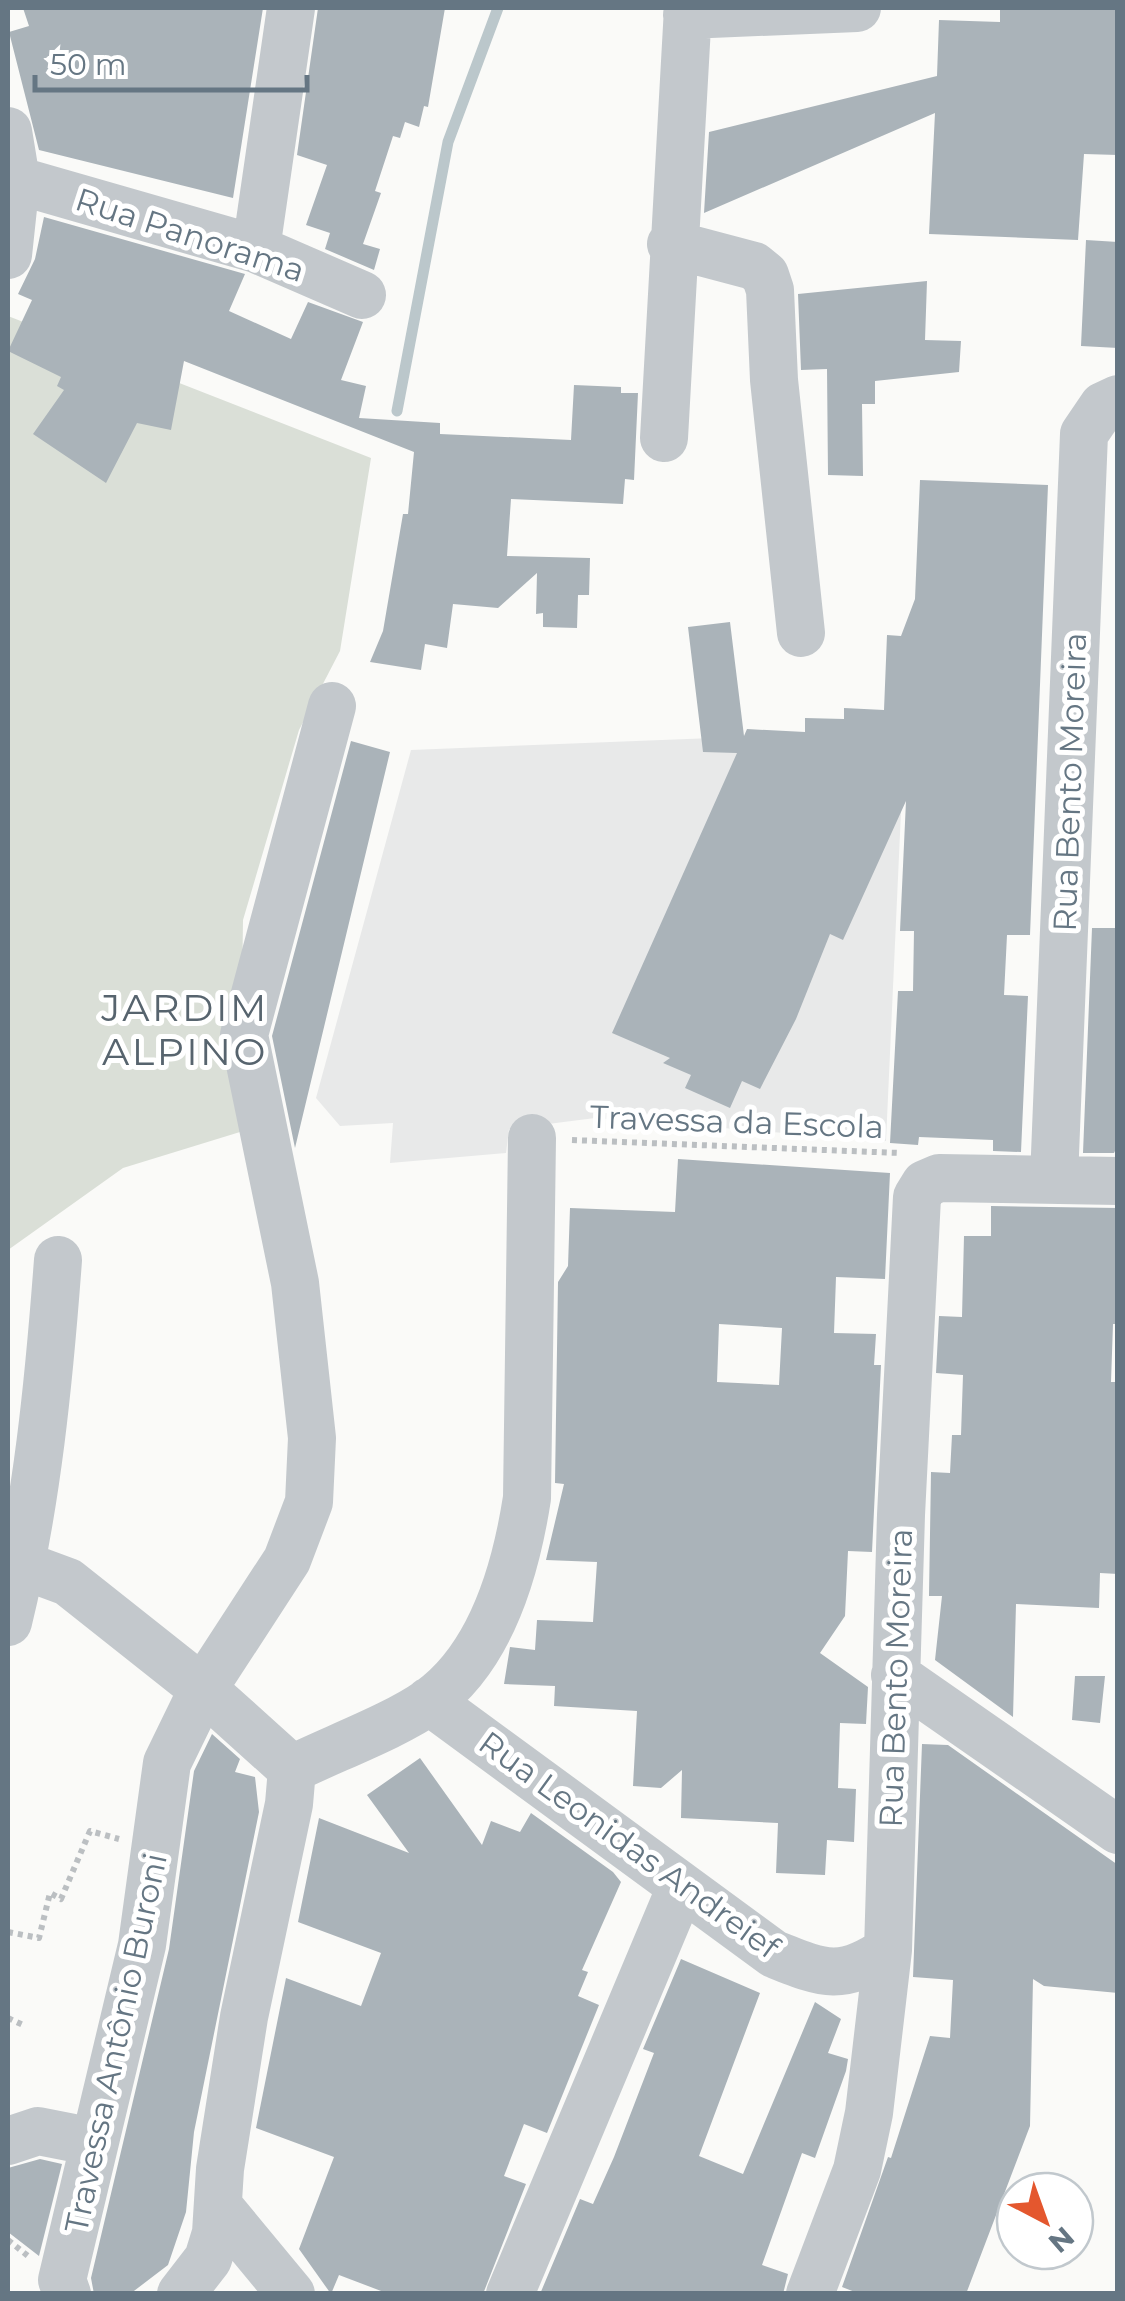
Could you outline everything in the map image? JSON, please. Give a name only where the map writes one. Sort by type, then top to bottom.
[{"type":"street","points":[[256,249],[291,8]]},
{"type":"street","points":[[664,438],[671,244],[687,11],[857,8]]},
{"type":"street","points":[[8,131],[16,180],[8,255]]},
{"type":"street","name":"Rua Panorama","points":[[16,180],[256,249],[362,295]]},
{"type":"street","points":[[671,244],[754,266],[765,275],[770,290],[774,380],[801,633]]},
{"type":"street","name":"Rua Bento Moreira","points":[[1054,1178],[1084,434],[1103,406],[1118,400]]},
{"type":"street","name":"Travessa Antônio Buroni","points":[[66,2294],[62,2280],[142,1945],[160,1840],[167,1763],[203,1689],[288,1560],[309,1502],[312,1438],[295,1283],[244,1034],[332,706]]},
{"type":"street","points":[[292,1769],[430,1701],[466,1664],[489,1625],[520,1540],[527,1498],[532,1138]]},
{"type":"street","points":[[925,1184],[939,1178],[1118,1181]]},
{"type":"street","name":"Rua Bento Moreira","points":[[810,2294],[857,2170],[869,2113],[888,1950],[895,1675],[918,1197],[925,1184]]},
{"type":"street","points":[[8,1622],[22,1565],[50,1365],[58,1260]]},
{"type":"street","points":[[22,1565],[68,1582],[203,1689],[292,1769]]},
{"type":"street","points":[[895,1675],[1118,1830]]},
{"type":"street","name":"Rua Leonidas Andreief","points":[[430,1701],[774,1954],[825,1974],[860,1969],[888,1950]]},
{"type":"street","points":[[181,2294],[208,2260],[244,2017],[290,1804],[292,1769]]},
{"type":"street","points":[[510,2294],[681,1887]]},
{"type":"street","points":[[8,2140],[38,2132],[94,2142]]},
{"type":"street","points":[[219,2206],[290,2294]]},
{"type":"path","name":"Travessa da Escola","points":[[532,1138],[904,1154],[925,1184]]},
{"type":"path","points":[[8,1932],[39,1938],[50,1893],[61,1899],[90,1830],[128,1841],[160,1840]]},
{"type":"path","points":[[8,2018],[22,2025]]},
{"type":"shaded area","points":[[8,316],[371,458],[340,651],[299,730],[243,920],[240,1132],[123,1168],[8,1250]]},
{"type":"shaded area","points":[[811,734],[903,768],[886,1141],[595,1118],[509,1129],[506,1153],[390,1163],[393,1123],[340,1126],[316,1098],[411,750]]},
{"type":"building","points":[[23,8],[263,8],[233,198],[39,150],[9,32],[29,26]]},
{"type":"building","points":[[318,8],[445,8],[428,107],[424,106],[419,127],[405,122],[400,138],[393,136],[375,191],[381,193],[363,244],[380,249],[374,270],[325,249],[330,233],[306,225],[327,165],[297,155]]},
{"type":"building","points":[[1000,8],[1118,8],[1118,155],[1084,154],[1078,240],[929,234],[935,113],[704,213],[709,132],[937,76],[939,20],[1000,22]]},
{"type":"building","points":[[44,217],[245,274],[229,311],[291,339],[308,302],[363,322],[341,380],[366,386],[359,418],[440,423],[440,434],[571,440],[574,385],[621,387],[621,393],[638,393],[634,480],[625,479],[623,504],[511,499],[507,556],[590,558],[589,595],[578,595],[577,628],[543,627],[543,613],[536,614],[537,573],[498,608],[453,604],[447,648],[425,644],[421,670],[370,662],[383,631],[403,514],[408,514],[414,452],[184,361],[171,430],[137,423],[106,483],[33,434],[64,390],[57,386],[61,377],[8,351],[32,300],[18,294],[35,259]]},
{"type":"building","points":[[1086,240],[1118,242],[1118,348],[1081,346]]},
{"type":"building","points":[[927,281],[925,340],[961,341],[959,372],[875,381],[875,404],[862,404],[863,476],[828,475],[827,369],[801,370],[798,294]]},
{"type":"building","points":[[920,480],[1048,485],[1030,935],[1007,935],[1004,995],[1028,996],[1021,1152],[993,1151],[993,1140],[919,1137],[918,1145],[890,1143],[898,991],[913,991],[914,931],[900,931],[906,801],[843,940],[830,934],[796,1019],[760,1089],[742,1081],[730,1108],[685,1088],[691,1075],[663,1063],[670,1058],[612,1033],[737,753],[703,752],[688,627],[730,622],[744,736],[747,729],[805,732],[805,718],[844,719],[844,708],[884,710],[887,635],[901,636],[915,599]]},
{"type":"building","points":[[351,741],[390,752],[295,1148],[272,1036]]},
{"type":"building","points":[[1092,928],[1118,928],[1118,1145],[1114,1153],[1083,1153]]},
{"type":"building","points":[[678,1159],[890,1173],[885,1279],[836,1277],[834,1333],[876,1334],[874,1365],[881,1365],[872,1552],[848,1551],[845,1616],[820,1653],[868,1687],[866,1724],[840,1723],[838,1788],[856,1789],[854,1842],[827,1840],[825,1875],[776,1873],[778,1823],[681,1818],[682,1770],[661,1788],[633,1786],[637,1711],[554,1706],[555,1686],[504,1684],[510,1647],[535,1650],[537,1620],[593,1622],[597,1562],[546,1560],[564,1484],[555,1483],[558,1282],[568,1266],[570,1208],[675,1212]],"holes":[[[719,1324],[782,1328],[779,1385],[717,1382]]]},
{"type":"building","points":[[991,1206],[1118,1208],[1118,1324],[1113,1324],[1111,1382],[1118,1382],[1118,1574],[1100,1573],[1099,1608],[1016,1604],[1013,1717],[935,1660],[942,1596],[929,1596],[931,1472],[950,1473],[952,1435],[961,1435],[963,1375],[936,1373],[939,1316],[962,1317],[964,1236],[991,1236]]},
{"type":"building","points":[[1075,1676],[1105,1676],[1100,1723],[1072,1720]]},
{"type":"building","points":[[212,1734],[240,1759],[235,1772],[255,1777],[259,1812],[194,2132],[186,2212],[168,2265],[130,2294],[94,2294],[91,2278],[169,1949],[194,1771]]},
{"type":"building","points":[[922,1744],[948,1745],[1118,1865],[1118,1993],[1044,1986],[1033,1979],[1030,2126],[1013,2171],[995,2171],[995,2218],[966,2294],[860,2294],[842,2287],[888,2157],[891,2158],[930,2036],[950,2038],[953,1980],[913,1977]]},
{"type":"building","points":[[420,1758],[482,1845],[491,1821],[520,1832],[531,1813],[613,1872],[621,1882],[582,1970],[588,1972],[578,1996],[599,2005],[547,2133],[524,2124],[504,2176],[526,2184],[483,2294],[389,2294],[339,2275],[331,2294],[299,2249],[334,2157],[256,2128],[286,1978],[361,2006],[381,1953],[298,1922],[319,1818],[409,1853],[367,1795]]},
{"type":"building","points":[[681,1959],[760,1993],[699,2156],[743,2174],[815,2002],[841,2019],[828,2053],[848,2059],[846,2071],[815,2158],[802,2153],[762,2265],[788,2274],[783,2294],[540,2294],[580,2199],[593,2204],[614,2157],[654,2053],[643,2049]]},
{"type":"building","points":[[40,2159],[62,2164],[39,2256],[8,2232],[8,2168]]},
{"type":"waterway","points":[[397,411],[448,142],[498,8]]},
{"type":"district","name":"JARDIM ALPINO","points":[[185,1030]]}]
